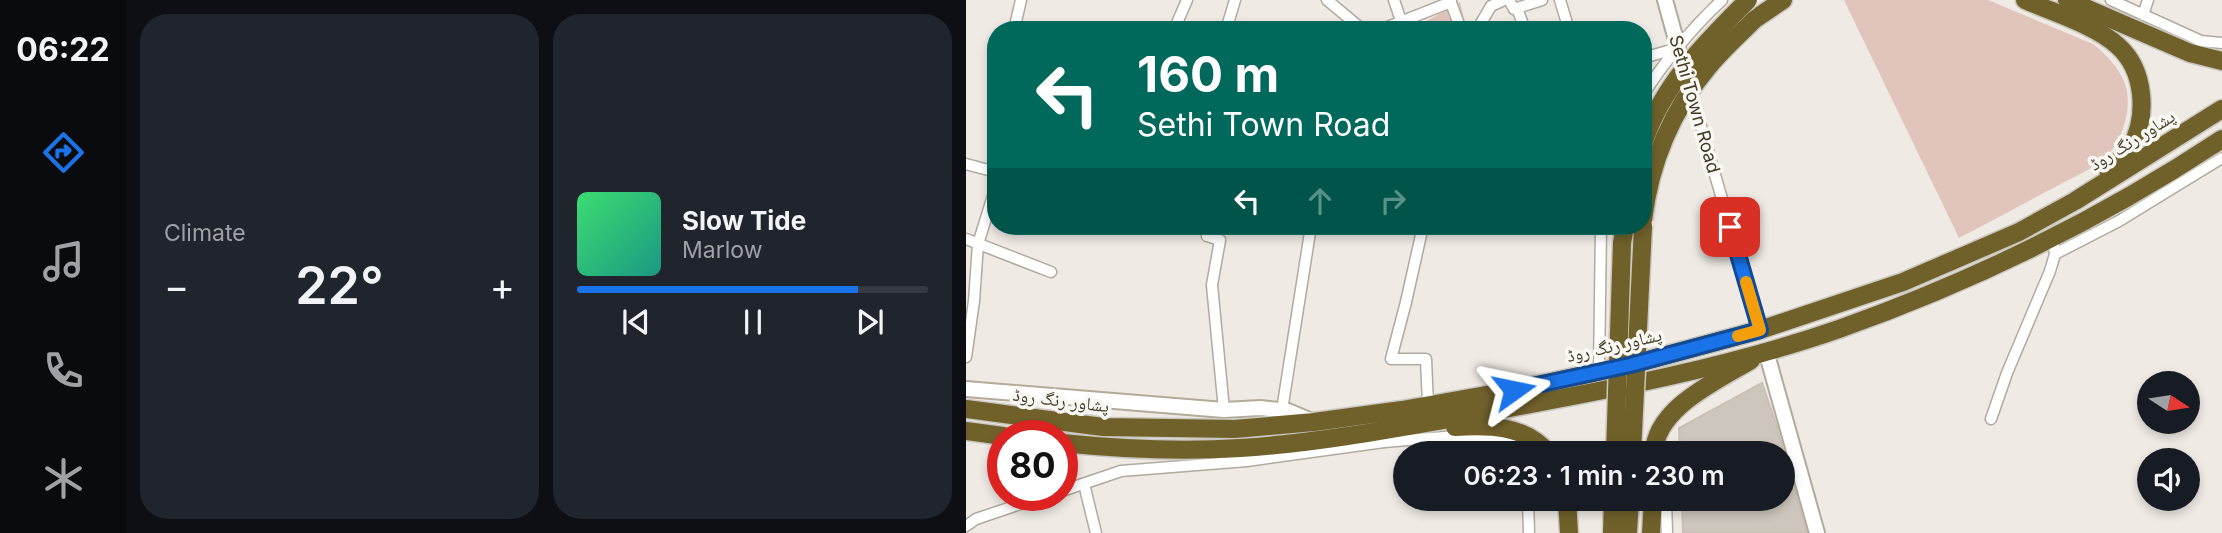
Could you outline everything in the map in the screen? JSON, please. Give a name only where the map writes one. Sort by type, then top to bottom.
[{"type":"highway","points":[[1652,125],[1670,87],[1697,51],[1748,0]]},
{"type":"highway","points":[[1652,175],[1663,140],[1686,98],[1710,65],[1755,19],[1783,0]]},
{"type":"highway","points":[[2025,0],[2094,30],[2118,46],[2127,55],[2140,87],[2141,117],[2131,148],[2075,201]]},
{"type":"highway","points":[[2067,0],[2190,54],[2222,61]]},
{"type":"highway","name":"پشاور رنگ روڈ","points":[[966,410],[1102,427],[1235,429],[1314,422],[1428,405],[1599,371],[1760,330],[1903,282],[2019,232],[2075,201],[2222,109]]},
{"type":"highway","points":[[1078,444],[1173,450],[1240,449],[1378,437],[1406,426],[1631,385],[1766,351],[1838,329],[2054,246],[2076,227],[2222,139]]},
{"type":"highway","points":[[1615,441],[1623,235]]},
{"type":"highway","points":[[1633,441],[1643,235]]},
{"type":"highway","points":[[1656,441],[1663,424],[1684,402],[1766,351]]},
{"type":"highway","points":[[1406,426],[1488,425],[1517,431],[1534,441]]},
{"type":"highway","points":[[966,431],[987,434]]},
{"type":"highway","points":[[1568,511],[1569,533]]},
{"type":"highway","points":[[1612,533],[1613,511]]},
{"type":"highway","points":[[1628,533],[1629,511]]},
{"type":"highway","points":[[1651,533],[1652,511]]},
{"type":"street","points":[[1016,21],[1021,0]]},
{"type":"street","points":[[1178,21],[1187,0]]},
{"type":"street","points":[[1229,21],[1235,0]]},
{"type":"street","points":[[1327,0],[1352,21]]},
{"type":"street","points":[[1394,0],[1401,21],[1451,1],[1458,21]]},
{"type":"street","points":[[1482,21],[1491,6],[1542,0]]},
{"type":"street","points":[[1560,0],[1566,21]]},
{"type":"street","name":"Sethi Town Road","points":[[1665,0],[1760,330]]},
{"type":"street","points":[[1652,83],[1678,47],[1722,0]]},
{"type":"street","points":[[2111,0],[2201,41],[2222,43]]},
{"type":"street","points":[[2143,15],[2148,0]]},
{"type":"street","points":[[1510,3],[1520,21]]},
{"type":"street","points":[[1652,55],[1678,47]]},
{"type":"street","points":[[1991,419],[2054,246],[2130,214],[2222,158]]},
{"type":"street","points":[[966,164],[987,170]]},
{"type":"street","points":[[966,357],[978,244],[987,215]]},
{"type":"street","points":[[1207,235],[1220,240],[1212,285],[1224,410]]},
{"type":"street","points":[[1282,410],[1310,235]]},
{"type":"street","points":[[1421,235],[1391,359],[1426,359],[1428,405]]},
{"type":"street","points":[[1599,371],[1601,235]]},
{"type":"street","points":[[966,239],[1051,272]]},
{"type":"street","points":[[1766,351],[1817,533]]},
{"type":"street","points":[[966,389],[1224,410],[1282,410],[1314,422]]},
{"type":"street","points":[[1663,424],[1664,441]]},
{"type":"street","points":[[1078,486],[1121,471],[1247,461],[1378,437],[1499,437],[1510,441]]},
{"type":"street","points":[[1084,484],[1096,533]]},
{"type":"street","points":[[966,526],[1001,511]]},
{"type":"street","points":[[1528,511],[1529,533]]},
{"type":"street","points":[[1667,511],[1668,533]]},
{"type":"shaded area","points":[[1844,0],[1988,0],[2093,44],[2115,65],[2127,90],[2127,111],[2122,132],[2112,150],[2094,166],[1959,238]]},
{"type":"shaded area","points":[[1460,2],[1465,21],[1427,21]]},
{"type":"building","points":[[1762,383],[1781,441],[1680,441],[1679,428]]},
{"type":"building","points":[[1795,491],[1807,533],[1683,533],[1682,511],[1795,511]]},
{"type":"slow traffic","points":[[1738,336],[1760,330],[1746,282]]},
{"type":"route","points":[[1514,390],[1630,365],[1760,330],[1730,227]]}]
